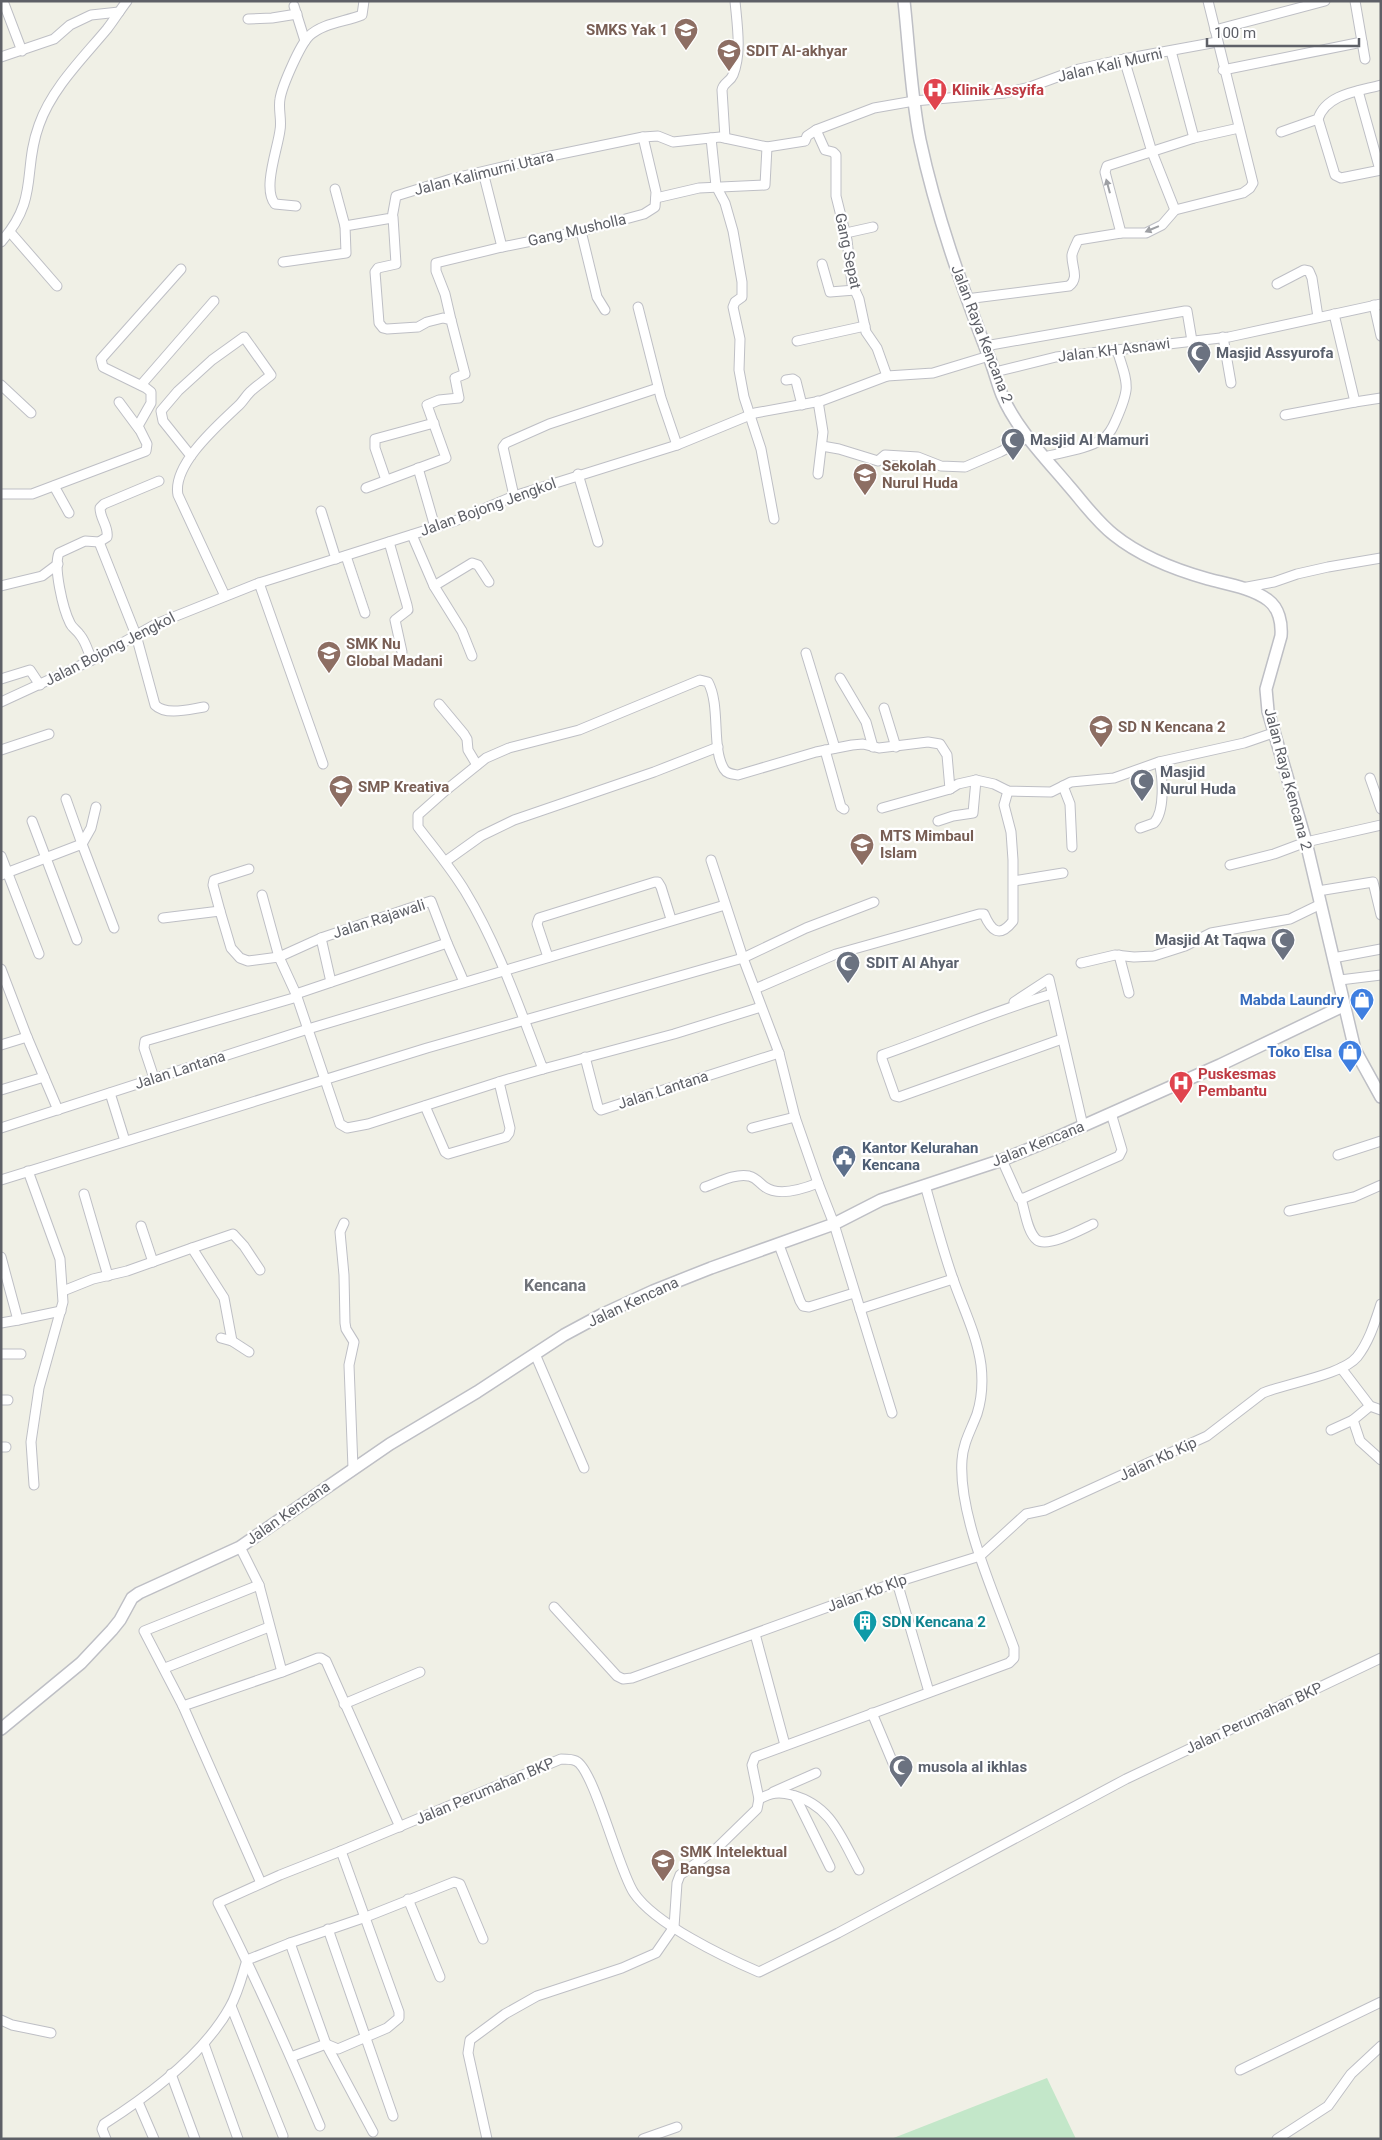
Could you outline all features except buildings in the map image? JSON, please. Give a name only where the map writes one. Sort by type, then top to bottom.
[{"type":"street","points":[[3,1],[22,51]]},
{"type":"street","points":[[1,242],[19,217],[26,200],[35,141],[43,116],[76,65],[128,1]]},
{"type":"street","points":[[725,138],[722,87],[733,76],[736,58],[738,37],[735,1]]},
{"type":"street","name":"Jalan Raya Kencana 2","points":[[904,1],[920,141],[943,227],[966,299],[995,372],[1002,396],[1044,457],[1100,522],[1115,536],[1144,554],[1197,576],[1239,588],[1268,600],[1277,611],[1282,627],[1280,648],[1266,689],[1268,711],[1306,842],[1355,1050],[1381,1096]]},
{"type":"street","points":[[966,299],[1069,286],[1075,278],[1072,258],[1078,240],[1121,233],[1146,233],[1162,225],[1175,210],[1243,193],[1250,188],[1252,183],[1208,1]]},
{"type":"street","points":[[1215,30],[1325,1]]},
{"type":"street","points":[[1355,1],[1365,59]]},
{"type":"street","points":[[296,206],[275,204],[270,196],[273,162],[280,131],[280,99],[290,70],[305,41],[323,28],[362,15],[364,3]]},
{"type":"street","points":[[1,57],[54,39],[64,29],[86,17],[97,13],[119,12]]},
{"type":"street","points":[[248,19],[272,18],[296,12],[305,41]]},
{"type":"street","name":"Jalan Kali Murni","points":[[914,101],[1005,93],[1079,69],[1217,42]]},
{"type":"street","points":[[1224,70],[1362,42]]},
{"type":"street","points":[[1171,51],[1194,138]]},
{"type":"street","points":[[1124,59],[1152,152],[1175,210]]},
{"type":"street","points":[[1358,91],[1380,170],[1341,178],[1335,175],[1318,119],[1325,105],[1341,96],[1358,91],[1381,85]]},
{"type":"street","points":[[767,146],[765,185],[716,186],[692,189],[656,198],[643,137],[658,136],[673,142],[725,138],[767,146],[805,142],[807,136],[816,130],[865,111],[914,101]]},
{"type":"street","points":[[1281,132],[1318,119]]},
{"type":"street","points":[[1121,233],[1105,172],[1107,166],[1194,138],[1239,128]]},
{"type":"street","name":"Gang Sepat","points":[[816,130],[825,150],[836,155],[836,196],[846,233],[852,284],[859,299],[868,337],[877,348],[887,376]]},
{"type":"street","name":"Jalan Kalimurni Utara","points":[[393,217],[396,196],[483,172],[643,137]]},
{"type":"street","points":[[711,138],[716,186],[725,203],[734,231],[743,294],[733,307],[740,339],[739,370],[744,397],[761,449],[774,519]]},
{"type":"street","points":[[483,172],[502,248]]},
{"type":"street","points":[[282,262],[346,253],[345,226],[335,189]]},
{"type":"street","name":"Gang Musholla","points":[[451,320],[445,294],[436,271],[436,263],[581,231],[649,212],[655,207],[656,198]]},
{"type":"street","points":[[345,226],[393,217],[396,264],[378,268],[375,272],[378,317],[381,326],[387,329],[418,327],[427,322],[443,318],[451,320],[465,374],[455,378],[459,398],[428,403],[446,458],[366,488]]},
{"type":"street","points":[[846,233],[873,227]]},
{"type":"street","points":[[581,231],[597,298],[605,310]]},
{"type":"street","points":[[10,232],[57,286]]},
{"type":"street","points":[[822,264],[830,292],[855,290]]},
{"type":"street","points":[[139,429],[139,422],[150,406],[152,396],[149,390],[103,367],[101,359],[181,268]]},
{"type":"street","points":[[1277,284],[1304,270],[1309,271],[1312,278],[1318,317]]},
{"type":"street","points":[[141,385],[214,301]]},
{"type":"street","points":[[1378,304],[1381,336]]},
{"type":"street","name":"Jalan KH Asnawi","points":[[995,372],[1056,358],[1223,337],[1378,304]]},
{"type":"street","points":[[638,308],[658,388],[677,445]]},
{"type":"street","name":"Jalan Bojong Jengkol","points":[[1,702],[92,660],[156,624],[259,583],[435,528],[514,496],[578,474],[677,445],[767,410],[802,406],[887,376],[933,373],[987,351],[1185,311],[1188,312],[1192,341]]},
{"type":"street","points":[[1334,314],[1355,402]]},
{"type":"street","points":[[797,341],[865,326]]},
{"type":"street","points":[[190,456],[163,421],[161,411],[178,391],[212,360],[244,337],[271,375],[250,392],[239,406],[215,427],[190,456],[178,482],[178,495],[225,596]]},
{"type":"street","points":[[1223,337],[1231,383]]},
{"type":"street","points":[[1044,457],[1097,442],[1111,431],[1127,394],[1125,376],[1117,350]]},
{"type":"street","points":[[786,380],[796,381],[802,406]]},
{"type":"street","points":[[1,385],[30,413]]},
{"type":"street","points":[[514,496],[503,447],[506,443],[550,424],[658,388]]},
{"type":"street","points":[[1285,415],[1381,398]]},
{"type":"street","points":[[818,401],[822,418],[822,446],[818,474]]},
{"type":"street","points":[[1,494],[32,494],[143,453],[147,448],[147,444],[139,429],[119,402]]},
{"type":"street","points":[[386,480],[374,440],[434,423]]},
{"type":"street","points":[[822,446],[839,449],[878,461],[885,455],[918,457],[941,466],[964,467],[1029,437]]},
{"type":"street","points":[[418,468],[435,528]]},
{"type":"street","points":[[578,474],[598,542]]},
{"type":"street","points":[[92,660],[84,642],[72,626],[66,612],[58,564],[59,553],[85,541],[99,542],[106,539],[108,535],[100,513],[102,506],[159,481]]},
{"type":"street","points":[[54,486],[68,513]]},
{"type":"street","points":[[321,511],[336,559]]},
{"type":"street","points":[[412,535],[434,586],[462,631],[472,656]]},
{"type":"street","points":[[99,542],[136,636],[157,708],[170,711],[204,707]]},
{"type":"street","points":[[389,542],[408,605],[408,610],[395,620],[402,652]]},
{"type":"street","points":[[346,556],[365,613]]},
{"type":"street","points":[[1239,588],[1274,582],[1297,574],[1328,567],[1381,558]]},
{"type":"street","points":[[434,586],[472,563],[478,565],[489,582]]},
{"type":"street","points":[[1,586],[42,576],[58,564]]},
{"type":"street","points":[[259,583],[324,764]]},
{"type":"street","points":[[806,653],[835,748]]},
{"type":"street","points":[[1,679],[30,670],[40,685]]},
{"type":"street","points":[[840,678],[866,722],[873,747]]},
{"type":"street","points":[[542,1069],[479,915],[446,861],[418,827],[417,819],[445,791],[477,765],[497,753],[579,730],[627,712],[700,680],[708,682],[712,693],[718,748],[724,770],[728,774],[738,775],[835,748],[863,744],[873,747],[896,747],[928,742],[940,744],[947,755],[950,789]]},
{"type":"street","points":[[439,704],[464,734],[467,739],[468,750],[477,765]]},
{"type":"street","points":[[884,708],[896,747]]},
{"type":"street","points":[[882,808],[976,780],[994,784],[1008,791],[1045,792],[1078,780],[1114,778],[1159,762],[1244,743],[1273,733]]},
{"type":"street","points":[[1,750],[50,734]]},
{"type":"street","points":[[446,861],[481,836],[514,820],[718,748]]},
{"type":"street","points":[[825,750],[834,786],[841,807],[844,809]]},
{"type":"street","points":[[1140,828],[1154,823],[1158,815],[1163,785],[1159,762]]},
{"type":"street","points":[[1370,778],[1381,809]]},
{"type":"street","points":[[938,820],[974,813],[976,780]]},
{"type":"street","points":[[1063,786],[1070,804],[1072,847]]},
{"type":"street","points":[[754,989],[836,954],[979,914],[984,914],[992,929],[1004,929],[1013,921],[1014,882],[1010,832],[1004,805],[1008,791]]},
{"type":"street","points":[[66,799],[114,928]]},
{"type":"street","points":[[4,874],[82,844],[92,828],[96,806]]},
{"type":"street","points":[[32,821],[77,940]]},
{"type":"street","points":[[1230,865],[1274,854],[1306,842],[1381,825]]},
{"type":"street","points":[[1,856],[4,874],[39,954]]},
{"type":"street","points":[[711,860],[743,958],[778,1054],[795,1117],[834,1224],[892,1413]]},
{"type":"street","name":"Jalan Rajawali","points":[[249,869],[214,880],[213,885],[229,945],[240,958],[248,961],[279,958],[321,938],[431,901],[447,943]]},
{"type":"street","points":[[1014,882],[1063,874]]},
{"type":"street","points":[[548,957],[537,924],[538,918],[658,882],[671,919]]},
{"type":"street","points":[[1318,891],[1373,882],[1381,915]]},
{"type":"street","points":[[262,895],[279,958],[296,995],[340,1124],[347,1128],[361,1126],[542,1069],[683,1031],[762,1007]]},
{"type":"street","points":[[1,1180],[427,1048],[524,1022],[743,958],[806,928],[874,902]]},
{"type":"street","points":[[1081,963],[1118,955],[1134,957],[1154,956],[1185,946],[1211,933],[1290,919],[1320,904]]},
{"type":"street","name":"Jalan Lantana","points":[[1,1128],[308,1029],[671,919],[725,905]]},
{"type":"street","points":[[163,918],[220,911]]},
{"type":"street","points":[[321,938],[331,982]]},
{"type":"street","points":[[154,1078],[144,1048],[145,1041],[296,995],[447,943],[464,982]]},
{"type":"street","points":[[1333,958],[1381,949]]},
{"type":"street","points":[[1118,955],[1129,993]]},
{"type":"street","points":[[1,969],[58,1110]]},
{"type":"street","points":[[1340,980],[1381,975]]},
{"type":"street","points":[[1007,1007],[1049,979],[1083,1126]]},
{"type":"street","points":[[1052,994],[1007,1007],[961,1026],[882,1054],[895,1096],[899,1097],[1062,1039]]},
{"type":"street","name":"Jalan Kencana","points":[[1,1729],[81,1663],[116,1625],[132,1598],[152,1586],[240,1546],[353,1468],[595,1318],[653,1291],[711,1268],[834,1224],[881,1200],[1002,1160],[1220,1065],[1344,1006]]},
{"type":"street","points":[[1,1045],[27,1037]]},
{"type":"street","name":"Jalan Lantana","points":[[585,1057],[598,1107],[601,1110],[778,1054]]},
{"type":"street","points":[[1,1090],[44,1077]]},
{"type":"street","points":[[425,1106],[444,1152],[448,1154],[506,1137],[510,1128],[499,1082]]},
{"type":"street","points":[[110,1093],[126,1141]]},
{"type":"street","points":[[1021,1199],[1119,1156],[1122,1150],[1111,1114]]},
{"type":"street","points":[[752,1128],[795,1117]]},
{"type":"street","points":[[1338,1155],[1381,1141]]},
{"type":"street","points":[[1002,1160],[1021,1199],[1031,1230],[1036,1239],[1043,1242],[1053,1241],[1093,1224]]},
{"type":"street","points":[[28,1171],[54,1241],[63,1291],[61,1311],[39,1388],[34,1420],[31,1442],[34,1485]]},
{"type":"street","points":[[704,1187],[744,1175],[754,1178],[764,1187],[775,1191],[800,1189],[818,1183]]},
{"type":"street","points":[[487,2139],[468,2053],[470,2040],[505,2014],[537,1996],[622,1968],[656,1952],[674,1927],[677,1883],[680,1875],[724,1842],[757,1809],[759,1800],[752,1769],[753,1760],[759,1754],[1010,1663],[1014,1658],[1014,1648],[980,1556],[966,1506],[961,1477],[964,1444],[977,1412],[981,1396],[981,1366],[976,1340],[953,1279],[925,1185]]},
{"type":"street","points":[[1289,1211],[1354,1197],[1381,1185]]},
{"type":"street","points":[[84,1194],[108,1276]]},
{"type":"street","points":[[344,1223],[340,1232],[344,1274],[345,1323],[346,1329],[354,1342],[349,1365],[353,1468]]},
{"type":"street","points":[[141,1226],[153,1262]]},
{"type":"street","points":[[63,1291],[93,1279],[153,1262],[233,1234],[244,1246],[260,1270]]},
{"type":"street","points":[[779,1245],[803,1306],[809,1307],[854,1293]]},
{"type":"street","points":[[192,1248],[224,1298],[232,1341]]},
{"type":"street","points":[[1,1257],[18,1320]]},
{"type":"street","points":[[860,1309],[953,1279]]},
{"type":"street","points":[[1381,1304],[1365,1344],[1356,1358],[1341,1368],[1370,1406],[1381,1410]]},
{"type":"street","points":[[1,1323],[61,1311]]},
{"type":"street","points":[[221,1338],[232,1341],[249,1352]]},
{"type":"street","points":[[1,1354],[21,1354]]},
{"type":"street","points":[[535,1354],[584,1468]]},
{"type":"street","name":"Jalan Kb Kip","points":[[980,1556],[1026,1514],[1045,1510],[1194,1443],[1221,1427],[1263,1393],[1341,1368]]},
{"type":"street","points":[[1331,1430],[1353,1420],[1370,1406]]},
{"type":"street","points":[[1353,1420],[1360,1441],[1381,1460]]},
{"type":"street","points":[[240,1546],[259,1585],[282,1672]]},
{"type":"street","name":"Jalan Kb Klp","points":[[554,1607],[617,1676],[623,1679],[632,1678],[897,1582],[980,1556]]},
{"type":"street","points":[[897,1582],[930,1692]]},
{"type":"street","points":[[259,1585],[144,1631],[165,1668],[183,1706],[261,1883]]},
{"type":"street","points":[[165,1668],[269,1627]]},
{"type":"street","points":[[755,1634],[785,1745]]},
{"type":"street","points":[[183,1706],[321,1658],[326,1661],[400,1827]]},
{"type":"street","name":"Jalan Perumahan BKP","points":[[247,1960],[218,1903],[261,1883],[561,1759],[576,1760],[584,1768],[633,1893],[655,1914],[674,1927],[728,1959],[759,1972],[846,1929],[1126,1779],[1381,1658]]},
{"type":"street","points":[[344,1704],[420,1672]]},
{"type":"street","points":[[872,1713],[898,1775]]},
{"type":"street","points":[[759,1800],[771,1792],[816,1773]]},
{"type":"street","points":[[771,1792],[796,1796],[818,1805],[830,1818],[859,1870]]},
{"type":"street","points":[[796,1796],[830,1867]]},
{"type":"street","points":[[291,2057],[326,2044],[338,2049],[386,2028],[399,2018],[399,2012],[341,1851]]},
{"type":"street","points":[[106,2139],[102,2129],[104,2124],[138,2102],[204,2044],[231,2006],[247,1960],[328,1929],[366,1918],[408,1899],[458,1882],[483,1939]]},
{"type":"street","points":[[408,1899],[440,1976]]},
{"type":"street","points":[[328,1929],[393,2116]]},
{"type":"street","points":[[290,1943],[326,2044],[373,2132]]},
{"type":"street","points":[[247,1960],[320,2126]]},
{"type":"street","points":[[1240,2070],[1381,2002]]},
{"type":"street","points":[[231,2006],[283,2136]]},
{"type":"street","points":[[1,2020],[12,2025],[51,2033]]},
{"type":"street","points":[[204,2044],[238,2139]]},
{"type":"street","points":[[1277,2139],[1328,2106],[1351,2074],[1381,2046]]},
{"type":"street","points":[[171,2074],[195,2139]]},
{"type":"street","points":[[138,2102],[154,2139]]},
{"type":"street","points":[[643,2139],[676,2127]]},
{"type":"green space","points":[[1047,2078],[1076,2139],[891,2139]]},
{"type":"place","name":"SMKS Yak 1","points":[[686,51]]},
{"type":"place","name":"SDIT Al-akhyar","points":[[729,72]]},
{"type":"place","name":"Klinik Assyifa","points":[[935,111]]},
{"type":"place","name":"Masjid Assyurofa","points":[[1199,374]]},
{"type":"place","name":"Masjid Al Mamuri","points":[[1013,461]]},
{"type":"place","name":"Sekolah Nurul Huda","points":[[865,496]]},
{"type":"place","name":"SMK Nu Global Madani","points":[[329,674]]},
{"type":"place","name":"SD N Kencana 2","points":[[1101,748]]},
{"type":"place","name":"Masjid Nurul Huda","points":[[1142,802]]},
{"type":"place","name":"SMP Kreativa","points":[[341,808]]},
{"type":"place","name":"MTS Mimbaul Islam","points":[[862,866]]},
{"type":"place","name":"Masjid At Taqwa","points":[[1283,961]]},
{"type":"place","name":"SDIT Al Ahyar","points":[[848,984]]},
{"type":"place","name":"Mabda Laundry","points":[[1362,1021]]},
{"type":"place","name":"Toko Elsa","points":[[1350,1073]]},
{"type":"place","name":"Puskesmas Pembantu","points":[[1181,1104]]},
{"type":"place","name":"Kantor Kelurahan Kencana","points":[[844,1178]]},
{"type":"place","name":"SDN Kencana 2","points":[[865,1643]]},
{"type":"place","name":"musola al ikhlas","points":[[901,1788]]},
{"type":"place","name":"SMK Intelektual Bangsa","points":[[663,1882]]},
{"type":"district","name":"Kencana","points":[[555,1285]]}]
